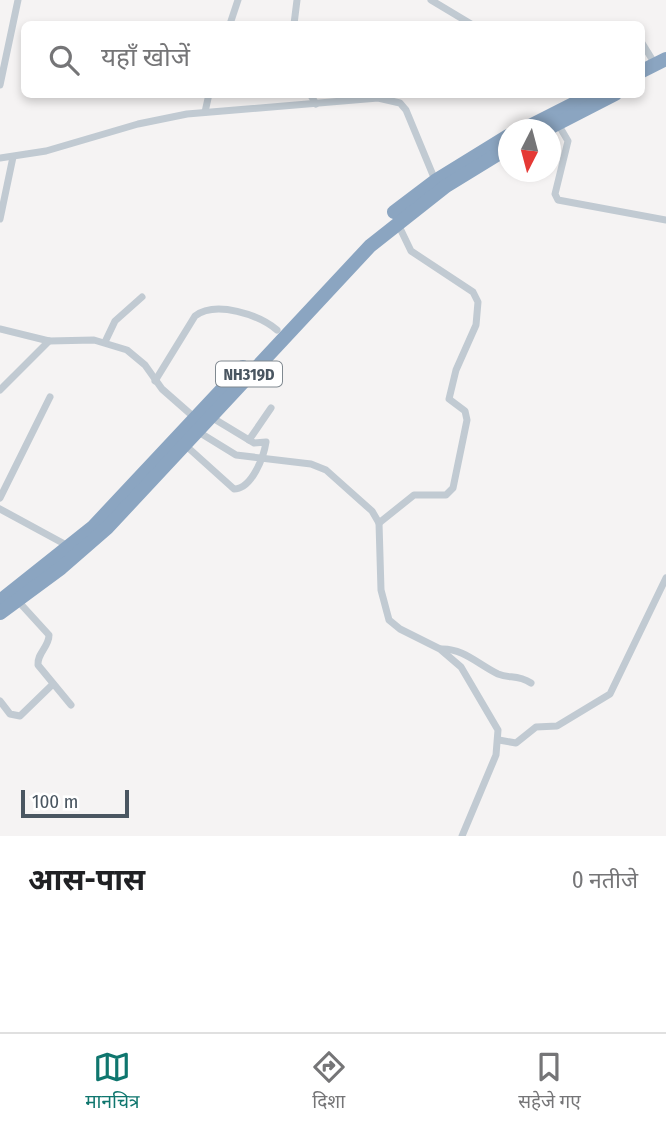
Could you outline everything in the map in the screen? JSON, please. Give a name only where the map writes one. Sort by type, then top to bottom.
[{"type":"highway","points":[[645,70],[662,64]]},
{"type":"highway","points":[[645,78],[662,64]]},
{"type":"highway","points":[[544,119],[585,98]]},
{"type":"highway","points":[[561,121],[607,98]]},
{"type":"highway","name":"NH319D","points":[[0,601],[70,547],[196,425],[277,330],[377,227],[435,181],[498,143]]},
{"type":"highway","name":"NH319D","points":[[0,613],[107,528],[184,444],[196,425],[211,417],[279,340],[397,222],[446,186],[498,155]]},
{"type":"street","points":[[0,85],[18,0]]},
{"type":"street","points":[[231,21],[238,0]]},
{"type":"street","points":[[294,21],[297,0]]},
{"type":"street","points":[[430,0],[466,21]]},
{"type":"street","points":[[645,46],[662,64]]},
{"type":"street","points":[[205,112],[208,98]]},
{"type":"street","points":[[312,98],[316,104]]},
{"type":"street","points":[[0,159],[76,144],[163,118],[378,98],[400,103],[435,181]]},
{"type":"street","points":[[561,134],[568,141],[561,170]]},
{"type":"street","points":[[0,219],[13,157]]},
{"type":"street","points":[[558,182],[555,194],[558,200],[666,220]]},
{"type":"street","points":[[379,523],[414,495],[446,495],[453,488],[467,420],[465,411],[449,399],[478,313],[473,292],[411,251],[397,222]]},
{"type":"street","points":[[105,342],[116,321],[142,297]]},
{"type":"street","points":[[155,381],[195,316],[203,311],[252,313],[277,330]]},
{"type":"street","points":[[0,329],[48,341],[105,342],[127,350],[145,365],[155,381],[222,449],[261,459],[311,464],[326,470],[372,511],[379,523],[381,590],[389,620],[400,629],[440,649],[461,667],[498,730],[496,755],[462,836]]},
{"type":"street","points":[[0,390],[48,341]]},
{"type":"street","points":[[0,498],[50,397]]},
{"type":"street","points":[[249,440],[271,408]]},
{"type":"street","points":[[184,444],[238,490],[250,478],[261,459],[266,442],[249,440],[211,417]]},
{"type":"street","points":[[0,509],[70,547]]},
{"type":"street","points":[[499,740],[516,743],[536,727],[557,726],[610,694],[666,579]]},
{"type":"street","points":[[18,601],[49,635],[48,642],[37,660],[41,671],[71,705]]},
{"type":"street","points":[[440,649],[453,649],[498,674],[516,675],[531,683]]},
{"type":"street","points":[[0,701],[10,714],[20,716],[53,684]]}]
